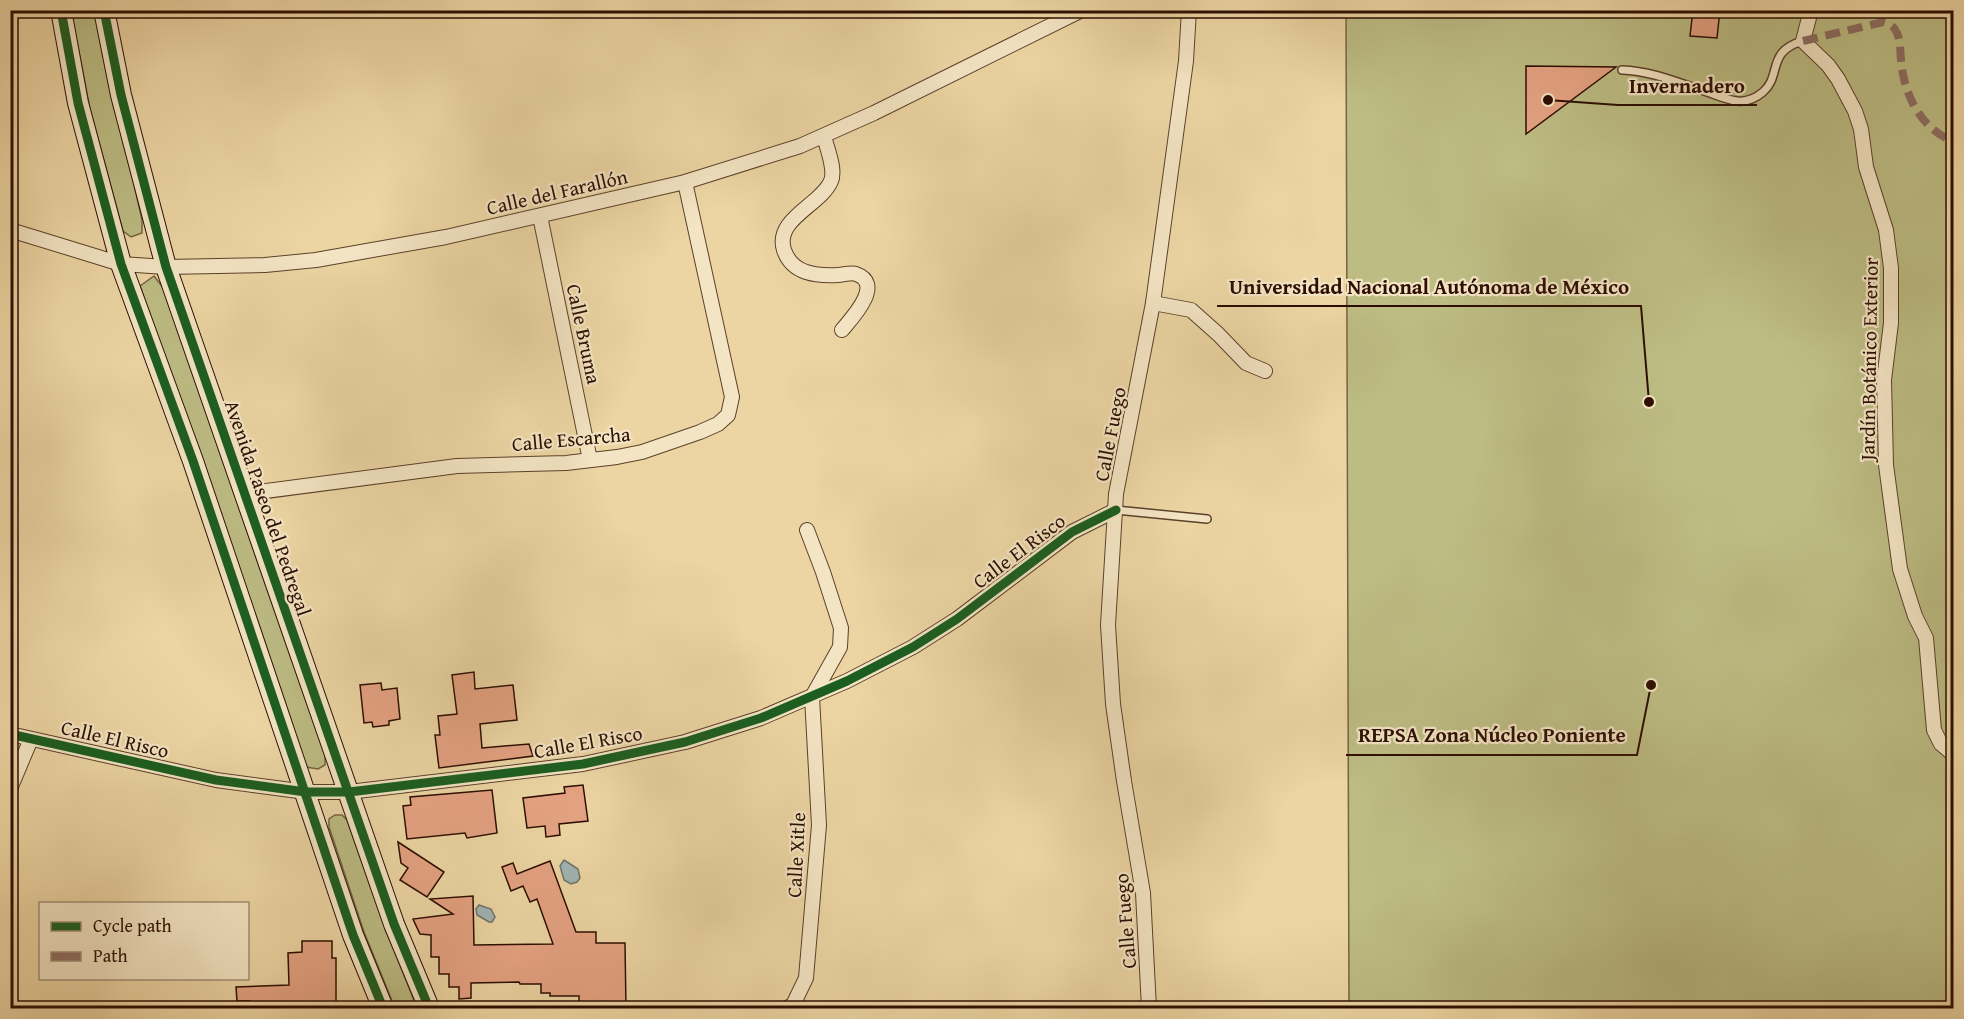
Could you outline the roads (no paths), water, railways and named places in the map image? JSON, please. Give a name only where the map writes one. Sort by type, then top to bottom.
[{"type":"main road","points":[[61,10],[78,103],[121,264],[193,461],[353,935],[383,1008]]},
{"type":"main road","name":"Avenida Paseo del Pedregal","points":[[104,10],[121,95],[166,267],[394,924],[429,1008]]},
{"type":"street","name":"Calle del Farallón","points":[[10,230],[121,264],[166,267],[265,265],[316,260],[446,237],[685,182],[761,160],[824,136],[1082,10]]},
{"type":"street","name":"Calle Fuego","points":[[1149,1008],[1143,893],[1122,770],[1111,681],[1108,625],[1116,494],[1153,303],[1186,61],[1189,10]]},
{"type":"street","points":[[1803,41],[1811,10]]},
{"type":"street","name":"Jardín Botánico Exterior","points":[[1803,41],[1828,65],[1855,111],[1861,129],[1866,167],[1886,230],[1891,268],[1891,323],[1883,390],[1886,465],[1900,569],[1912,608],[1926,638],[1934,730],[1941,744],[1953,754]]},
{"type":"street","points":[[824,136],[830,157],[832,179],[822,196],[796,215],[784,233],[783,249],[791,262],[800,270],[812,275],[855,274],[863,279],[867,286],[867,295],[862,306],[842,330]]},
{"type":"street","name":"Calle Escarcha","points":[[243,494],[457,466],[590,460],[642,452],[718,424],[728,415],[732,396],[685,182]]},
{"type":"street","name":"Calle Bruma","points":[[540,216],[590,460]]},
{"type":"street","points":[[1153,303],[1191,310],[1246,363],[1265,371]]},
{"type":"street","name":"Calle El Risco","points":[[10,734],[216,780],[306,792],[348,792],[583,764],[685,742],[761,718],[813,697],[913,647],[957,619],[1072,532],[1116,510]]},
{"type":"street","points":[[807,530],[841,628],[840,646],[813,697]]},
{"type":"street","name":"Calle Xitle","points":[[787,1008],[793,1005],[806,978],[819,825],[813,697]]},
{"type":"street","points":[[10,789],[31,739]]},
{"type":"lane","points":[[1622,70],[1642,71],[1730,99],[1746,101],[1761,94],[1767,88],[1784,51],[1795,43],[1803,41]]},
{"type":"lane","points":[[1116,510],[1207,519]]},
{"type":"water","points":[[564,860],[578,869],[580,878],[577,882],[571,884],[564,880],[560,866]]},
{"type":"water","points":[[479,905],[491,909],[495,917],[492,922],[477,915],[476,909]]},
{"type":"place","name":"Invernadero","points":[[1548,100]]},
{"type":"place","name":"Universidad Nacional Autónoma de México","points":[[1649,402]]},
{"type":"place","name":"REPSA Zona Núcleo Poniente","points":[[1651,685]]}]
